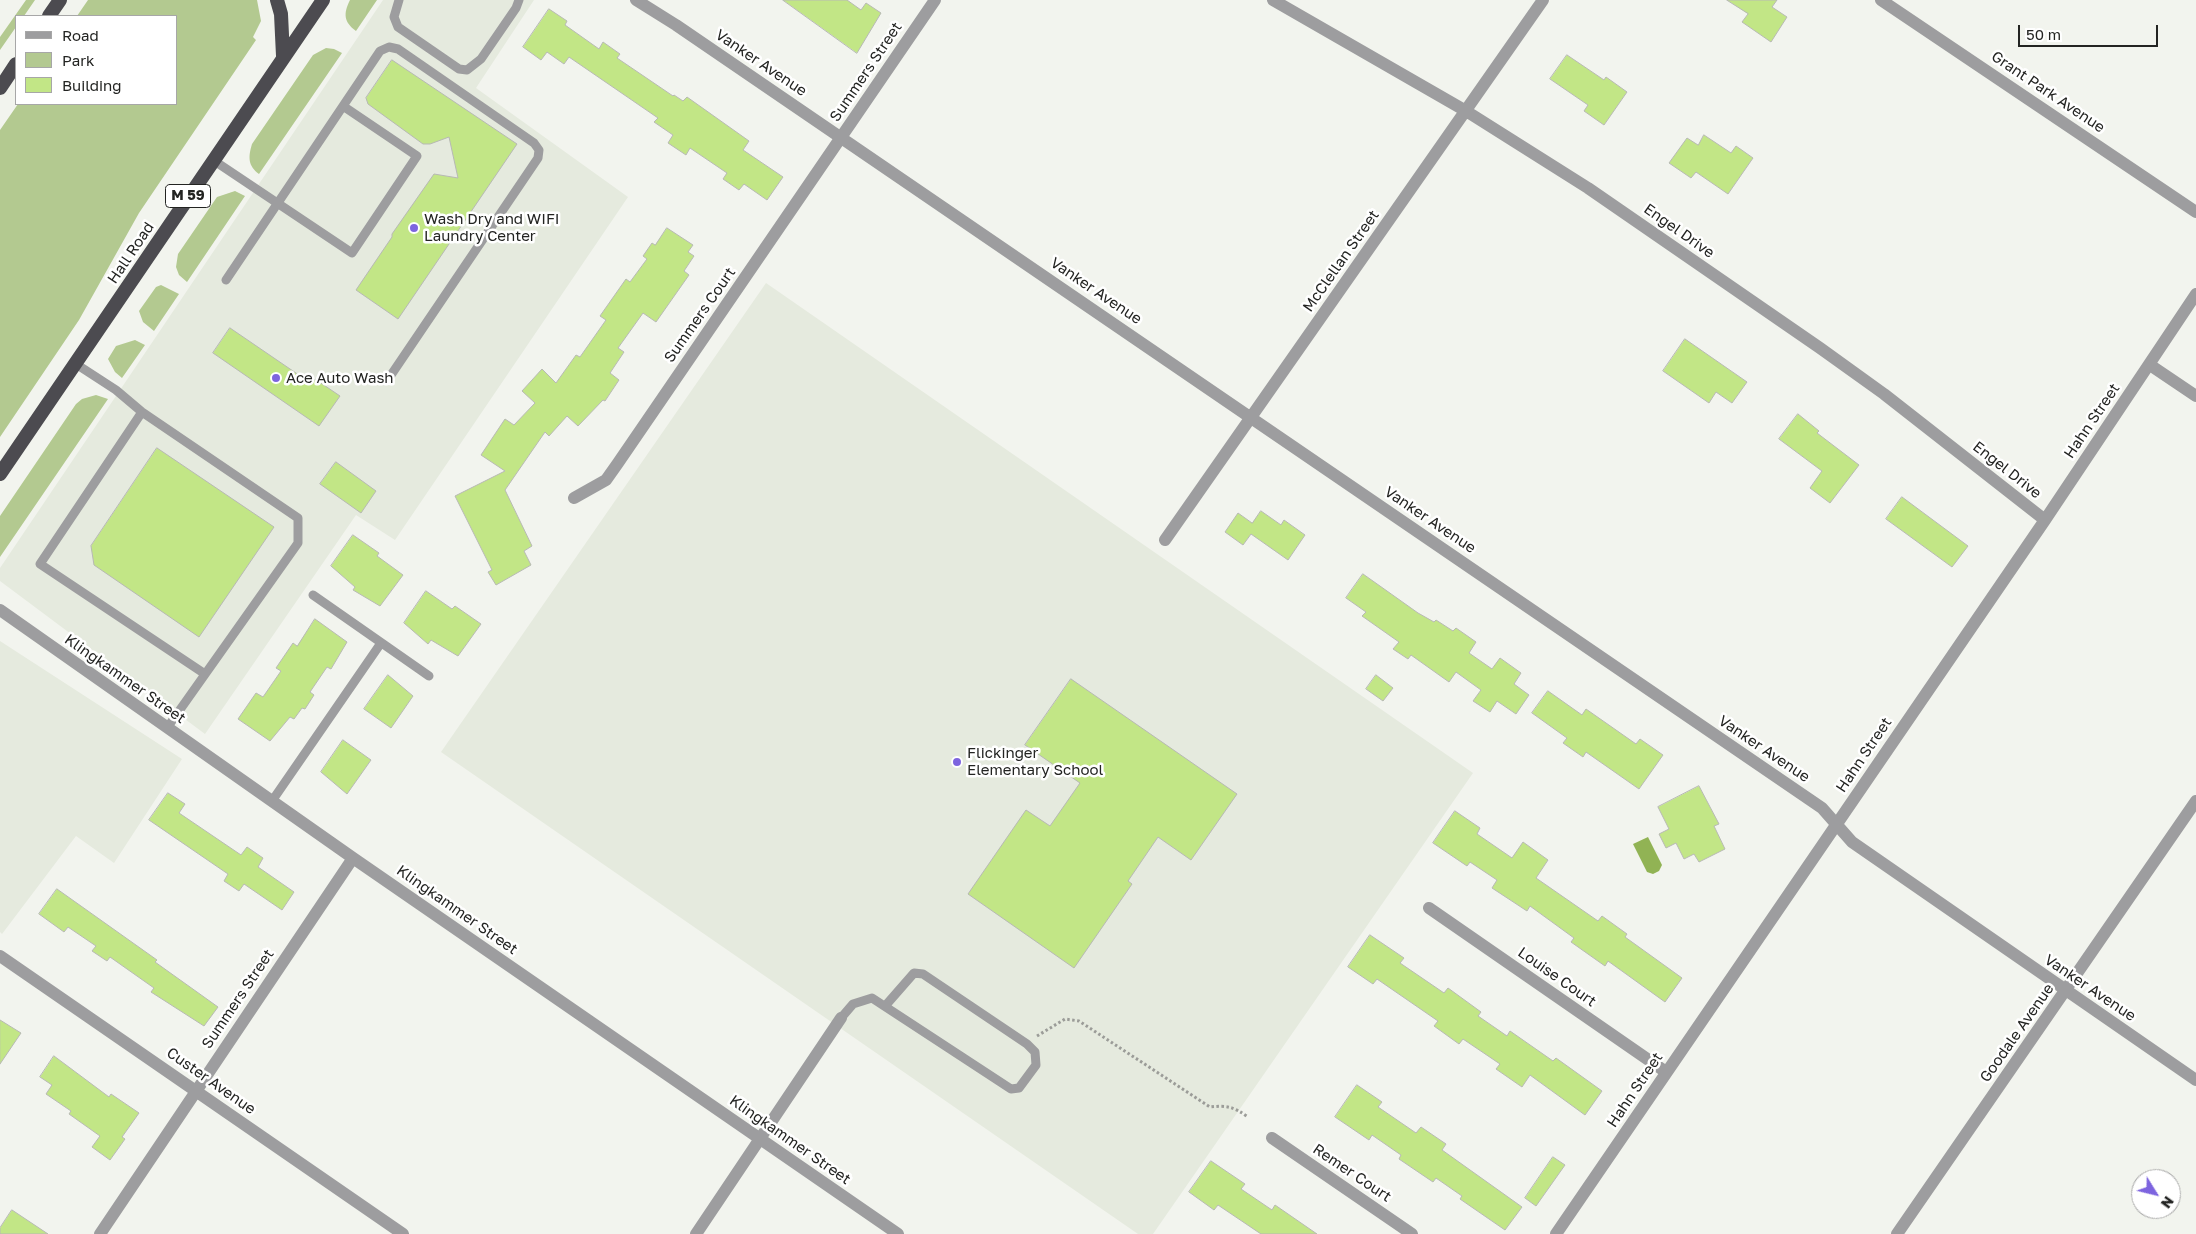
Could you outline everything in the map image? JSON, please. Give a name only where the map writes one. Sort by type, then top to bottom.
[{"type":"highway","points":[[50,15],[60,0]]},
{"type":"highway","points":[[277,0],[281,14],[283,56]]},
{"type":"highway","name":"Hall Road","points":[[0,474],[283,56],[323,0]]},
{"type":"highway","points":[[0,88],[15,66]]},
{"type":"street","name":"Vanker Avenue","points":[[636,0],[676,25],[1252,417],[1822,808],[1852,842],[2066,992],[2196,1080]]},
{"type":"street","name":"Summers Street","points":[[841,138],[935,0]]},
{"type":"street","name":"Engel Drive","points":[[1273,0],[1466,111],[1588,188],[1884,394],[2045,520]]},
{"type":"street","name":"McClellan Street","points":[[1165,540],[1543,0]]},
{"type":"street","name":"Grant Park Avenue","points":[[1881,0],[2196,212]]},
{"type":"street","name":"Summers Court","points":[[574,498],[606,480],[841,138]]},
{"type":"street","name":"Hahn Street","points":[[1556,1234],[2045,520],[2196,294]]},
{"type":"street","points":[[2150,364],[2196,396]]},
{"type":"street","name":"Klingkammer Street","points":[[0,610],[353,858],[898,1234]]},
{"type":"street","name":"Goodale Avenue","points":[[1897,1234],[2066,992],[2196,801]]},
{"type":"street","name":"Summers Street","points":[[100,1234],[353,858]]},
{"type":"street","name":"Louise Court","points":[[1429,908],[1666,1072]]},
{"type":"street","name":"Custer Avenue","points":[[0,956],[403,1234]]},
{"type":"street","points":[[696,1234],[841,1018]]},
{"type":"street","name":"Remer Court","points":[[1272,1138],[1412,1234]]},
{"type":"lane","points":[[399,0],[394,17],[398,27],[459,68],[466,70],[481,59],[516,8],[518,0]]},
{"type":"lane","points":[[226,280],[380,51],[389,47],[398,49],[534,143],[539,150],[538,158],[389,378]]},
{"type":"lane","points":[[213,160],[352,253],[418,156],[343,106]]},
{"type":"lane","points":[[76,364],[116,390],[142,412],[298,518],[298,542],[167,728]]},
{"type":"lane","points":[[142,412],[40,564],[205,674]]},
{"type":"lane","points":[[313,595],[429,676]]},
{"type":"lane","points":[[272,801],[381,643]]},
{"type":"lane","points":[[841,1018],[853,1004],[872,998],[886,1005],[1011,1089],[1019,1088],[1036,1064],[1035,1052],[1027,1044],[922,974],[914,973],[886,1005]]},
{"type":"path","points":[[1027,1044],[1049,1027],[1065,1019],[1079,1021],[1210,1107],[1225,1105],[1234,1107],[1248,1117]]},
{"type":"shaded area","points":[[383,0],[534,0],[476,88],[628,197],[395,540],[356,515],[205,734],[0,581],[0,568]]},
{"type":"shaded area","name":"Flickinger Elementary School","points":[[766,283],[1473,773],[1153,1234],[1138,1234],[441,752]]},
{"type":"shaded area","points":[[0,641],[182,759],[114,863],[76,836],[2,934],[0,932]]},
{"type":"shaded area","points":[[1648,837],[1662,865],[1659,871],[1653,874],[1647,872],[1633,844]]},
{"type":"green space","points":[[26,0],[35,0],[25,15],[15,15]]},
{"type":"green space","points":[[88,0],[257,0],[261,21],[253,37],[256,40],[139,213],[79,320],[0,437],[0,130],[17,105],[178,105],[178,15],[78,15]]},
{"type":"green space","points":[[350,0],[377,0],[356,31],[349,24],[346,17],[346,9]]},
{"type":"green space","points":[[15,16],[15,28],[0,50],[0,37]]},
{"type":"green space","points":[[326,48],[342,53],[259,174],[255,171],[250,161],[252,144],[313,55]]},
{"type":"green space","points":[[235,191],[245,196],[187,282],[179,275],[176,267],[178,254],[217,197]]},
{"type":"green space","points":[[161,285],[179,294],[154,331],[143,322],[139,311],[156,287]]},
{"type":"green space","points":[[135,340],[145,345],[122,378],[115,372],[108,359],[116,346]]},
{"type":"green space","points":[[96,395],[108,399],[0,557],[0,516],[76,404],[82,399]]},
{"type":"building","points":[[783,0],[847,0],[861,10],[866,3],[881,13],[857,53]]},
{"type":"building","points":[[1727,0],[1777,0],[1772,7],[1787,17],[1771,42],[1742,22],[1748,14]]},
{"type":"building","points":[[549,9],[567,21],[565,25],[599,49],[603,42],[620,54],[617,58],[673,96],[683,101],[687,97],[749,141],[743,150],[783,177],[767,200],[744,184],[739,190],[723,179],[727,173],[690,148],[686,155],[668,143],[673,135],[654,122],[658,118],[569,57],[564,64],[547,52],[541,60],[523,47]]},
{"type":"building","points":[[1567,55],[1604,80],[1606,77],[1627,92],[1604,125],[1584,111],[1588,105],[1550,79]]},
{"type":"building","points":[[392,60],[517,144],[398,319],[356,290],[434,174],[458,178],[449,137],[430,144],[423,144],[368,104],[366,98]]},
{"type":"building","points":[[1704,135],[1731,153],[1736,146],[1753,158],[1728,194],[1696,172],[1691,178],[1669,163],[1687,138],[1698,145]]},
{"type":"building","points":[[667,228],[693,245],[688,252],[694,256],[684,271],[689,275],[656,322],[643,313],[618,348],[624,352],[610,373],[619,380],[605,401],[603,400],[578,426],[567,416],[549,436],[545,432],[505,490],[532,546],[524,551],[531,565],[496,585],[488,572],[492,570],[455,496],[505,471],[481,455],[505,419],[514,425],[535,403],[522,391],[542,369],[556,383],[576,355],[580,357],[606,320],[600,316],[626,279],[630,282],[647,259],[643,256],[652,243],[655,245]]},
{"type":"building","name":"Ace Auto Wash","points":[[230,328],[312,384],[315,379],[340,396],[319,426],[213,353]]},
{"type":"building","points":[[1685,339],[1747,382],[1732,403],[1716,392],[1709,403],[1663,371]]},
{"type":"building","points":[[1798,414],[1819,431],[1817,433],[1859,465],[1830,503],[1810,488],[1822,471],[1779,439]]},
{"type":"building","points":[[157,448],[274,527],[199,637],[94,565],[91,546]]},
{"type":"building","points":[[336,462],[376,491],[361,513],[320,484]]},
{"type":"building","points":[[1902,497],[1968,546],[1952,567],[1886,519]]},
{"type":"building","points":[[1261,511],[1281,525],[1284,520],[1305,535],[1288,560],[1251,534],[1243,545],[1225,532],[1238,513],[1252,523]]},
{"type":"building","points":[[353,535],[379,553],[377,556],[403,575],[380,606],[353,590],[355,587],[331,566]]},
{"type":"building","points":[[1363,574],[1418,613],[1434,622],[1436,620],[1453,631],[1456,628],[1476,642],[1469,653],[1492,669],[1500,658],[1521,673],[1514,684],[1529,695],[1516,714],[1497,701],[1490,712],[1473,701],[1481,690],[1456,672],[1449,682],[1411,655],[1408,659],[1393,649],[1399,642],[1362,616],[1366,612],[1346,598]]},
{"type":"building","points":[[426,591],[452,609],[455,606],[481,624],[458,656],[431,640],[428,644],[404,623]]},
{"type":"building","points":[[315,619],[347,642],[331,669],[327,667],[310,692],[314,695],[305,709],[302,708],[294,719],[290,717],[270,741],[238,719],[256,693],[263,697],[281,671],[276,668],[293,643],[297,646]]},
{"type":"building","points":[[388,675],[413,696],[391,728],[364,709]]},
{"type":"building","points":[[1376,675],[1393,688],[1383,701],[1366,689]]},
{"type":"building","points":[[1071,679],[1237,794],[1191,860],[1158,837],[1128,881],[1132,884],[1074,968],[968,894],[1026,810],[1050,826],[1080,783],[1025,745]]},
{"type":"building","points":[[1548,691],[1582,715],[1586,709],[1636,744],[1640,739],[1663,755],[1639,789],[1586,752],[1583,757],[1563,743],[1567,738],[1532,713]]},
{"type":"building","points":[[343,740],[371,760],[347,794],[321,772]]},
{"type":"building","points":[[1699,786],[1719,824],[1714,826],[1725,849],[1699,862],[1694,854],[1684,859],[1676,843],[1666,848],[1659,834],[1669,829],[1658,807]]},
{"type":"building","points":[[168,793],[185,804],[179,813],[241,855],[247,847],[263,858],[258,867],[294,892],[282,910],[244,884],[239,891],[224,881],[228,874],[149,820]]},
{"type":"building","points":[[1455,811],[1480,828],[1477,834],[1512,858],[1523,842],[1548,860],[1536,878],[1598,921],[1602,916],[1627,934],[1625,937],[1682,978],[1665,1002],[1608,961],[1605,966],[1571,942],[1574,938],[1530,906],[1527,911],[1492,888],[1497,880],[1470,862],[1467,866],[1433,843]]},
{"type":"building","points":[[57,889],[157,960],[155,962],[218,1007],[204,1026],[151,992],[154,988],[110,957],[107,961],[92,951],[96,946],[68,927],[64,932],[39,914]]},
{"type":"building","points":[[1370,935],[1404,958],[1400,963],[1444,993],[1448,988],[1481,1012],[1478,1016],[1507,1036],[1510,1031],[1553,1061],[1556,1058],[1602,1091],[1585,1115],[1530,1075],[1522,1087],[1496,1069],[1500,1064],[1463,1039],[1459,1044],[1434,1026],[1438,1021],[1377,979],[1373,984],[1348,967]]},
{"type":"building","points":[[0,1020],[21,1033],[0,1064]]},
{"type":"building","points":[[54,1056],[109,1097],[111,1094],[139,1113],[122,1137],[125,1139],[110,1160],[92,1147],[100,1136],[69,1114],[71,1111],[46,1094],[52,1085],[40,1077]]},
{"type":"building","points":[[1357,1085],[1382,1102],[1378,1107],[1416,1133],[1421,1127],[1446,1144],[1442,1150],[1522,1207],[1505,1230],[1460,1199],[1462,1196],[1436,1178],[1433,1182],[1399,1159],[1401,1155],[1372,1135],[1369,1140],[1335,1117]]},
{"type":"building","points":[[1553,1157],[1565,1165],[1536,1206],[1525,1198]]},
{"type":"building","points":[[1211,1161],[1245,1184],[1241,1189],[1272,1210],[1275,1205],[1317,1234],[1261,1234],[1218,1205],[1214,1210],[1189,1192]]},
{"type":"building","points":[[12,1210],[48,1234],[0,1234],[0,1228]]},
{"type":"place","name":"Wash Dry and WIFI Laundry Center","points":[[414,228]]},
{"type":"place","name":"Ace Auto Wash","points":[[276,378]]},
{"type":"place","name":"Flickinger Elementary School","points":[[957,762]]}]
